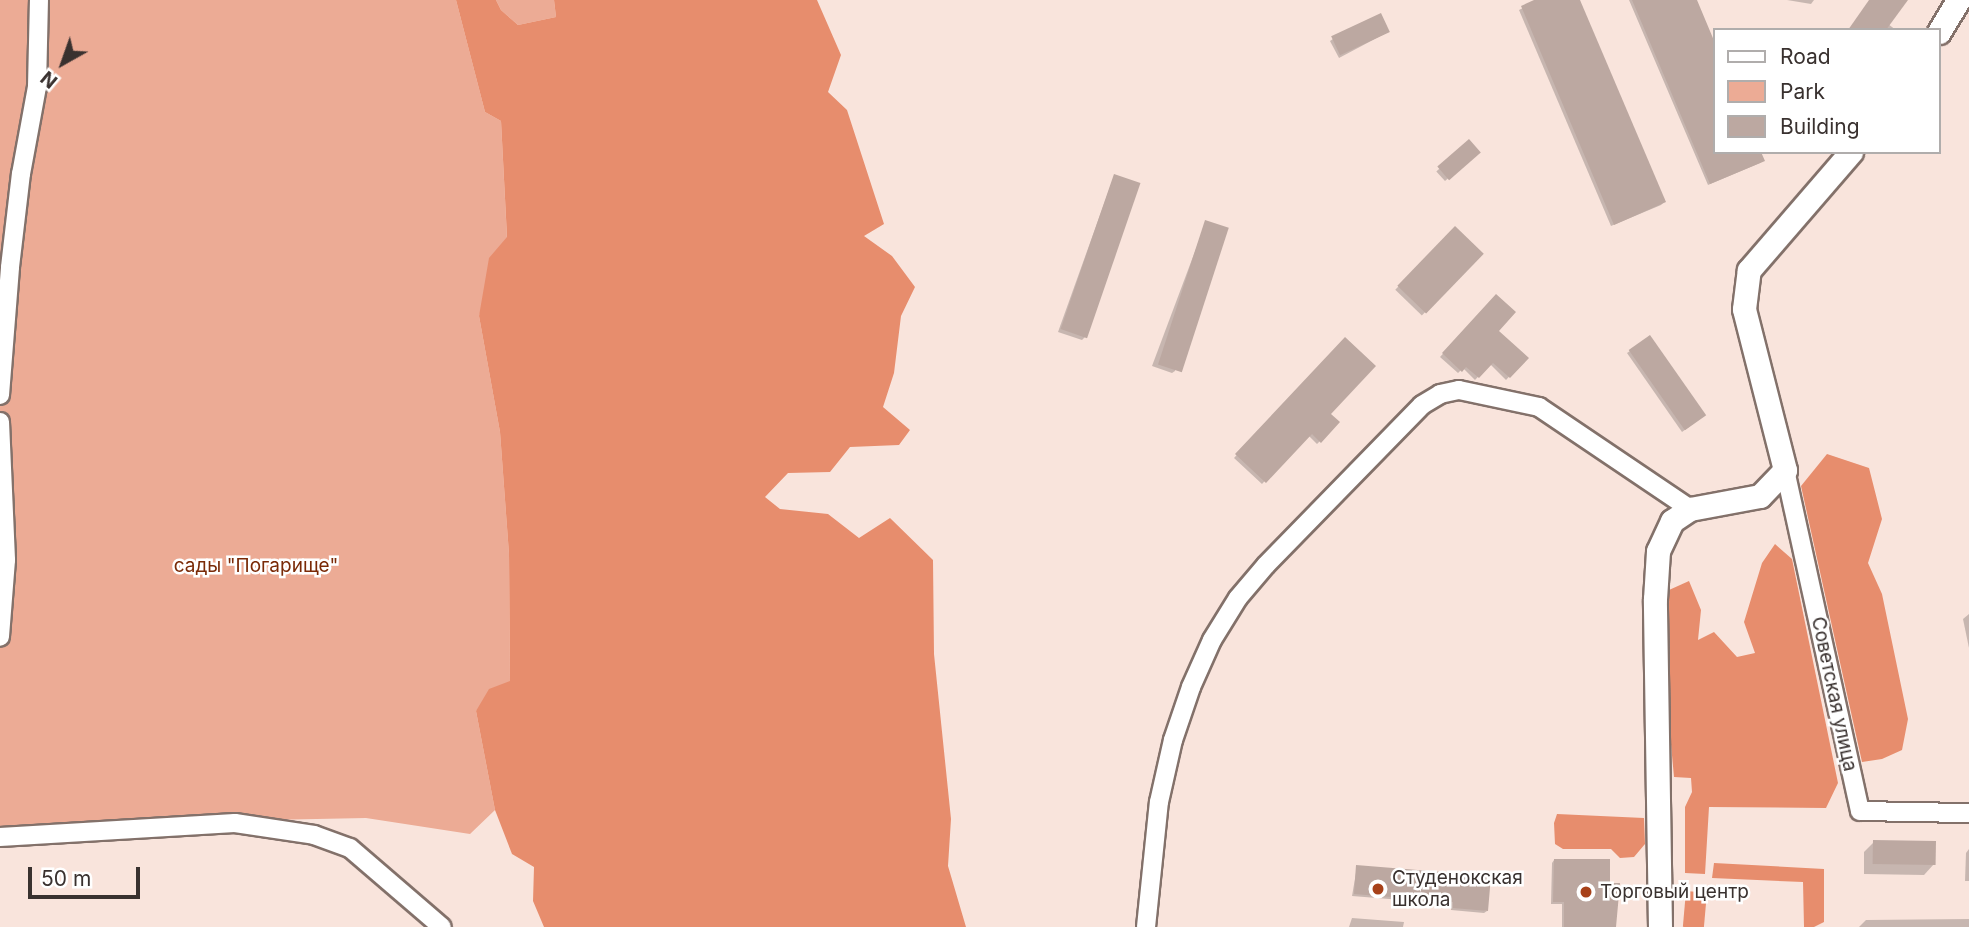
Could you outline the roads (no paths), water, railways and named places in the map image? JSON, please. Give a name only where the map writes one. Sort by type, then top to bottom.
[{"type":"street","points":[[0,395],[11,253],[37,87],[38,0]]},
{"type":"street","points":[[1941,29],[1958,0]]},
{"type":"street","points":[[1660,927],[1654,599],[1658,551],[1672,521],[1690,509],[1760,496],[1785,470],[1744,309],[1749,270],[1849,154]]},
{"type":"street","points":[[1146,927],[1158,802],[1173,740],[1191,687],[1212,640],[1238,598],[1266,565],[1422,405],[1440,394],[1459,390],[1539,407],[1690,509]]},
{"type":"street","points":[[0,422],[6,560],[0,637]]},
{"type":"street","name":"Советская улица","points":[[1785,470],[1860,811],[1969,813]]},
{"type":"street","points":[[0,838],[235,823],[314,835],[350,848],[442,927]]},
{"type":"place","name":"Студенокская школа","points":[[1378,889]]},
{"type":"place","name":"Торговый центр","points":[[1586,892]]},
{"type":"park label","name":"сады \"Погарище\"","points":[[256,566]]}]
